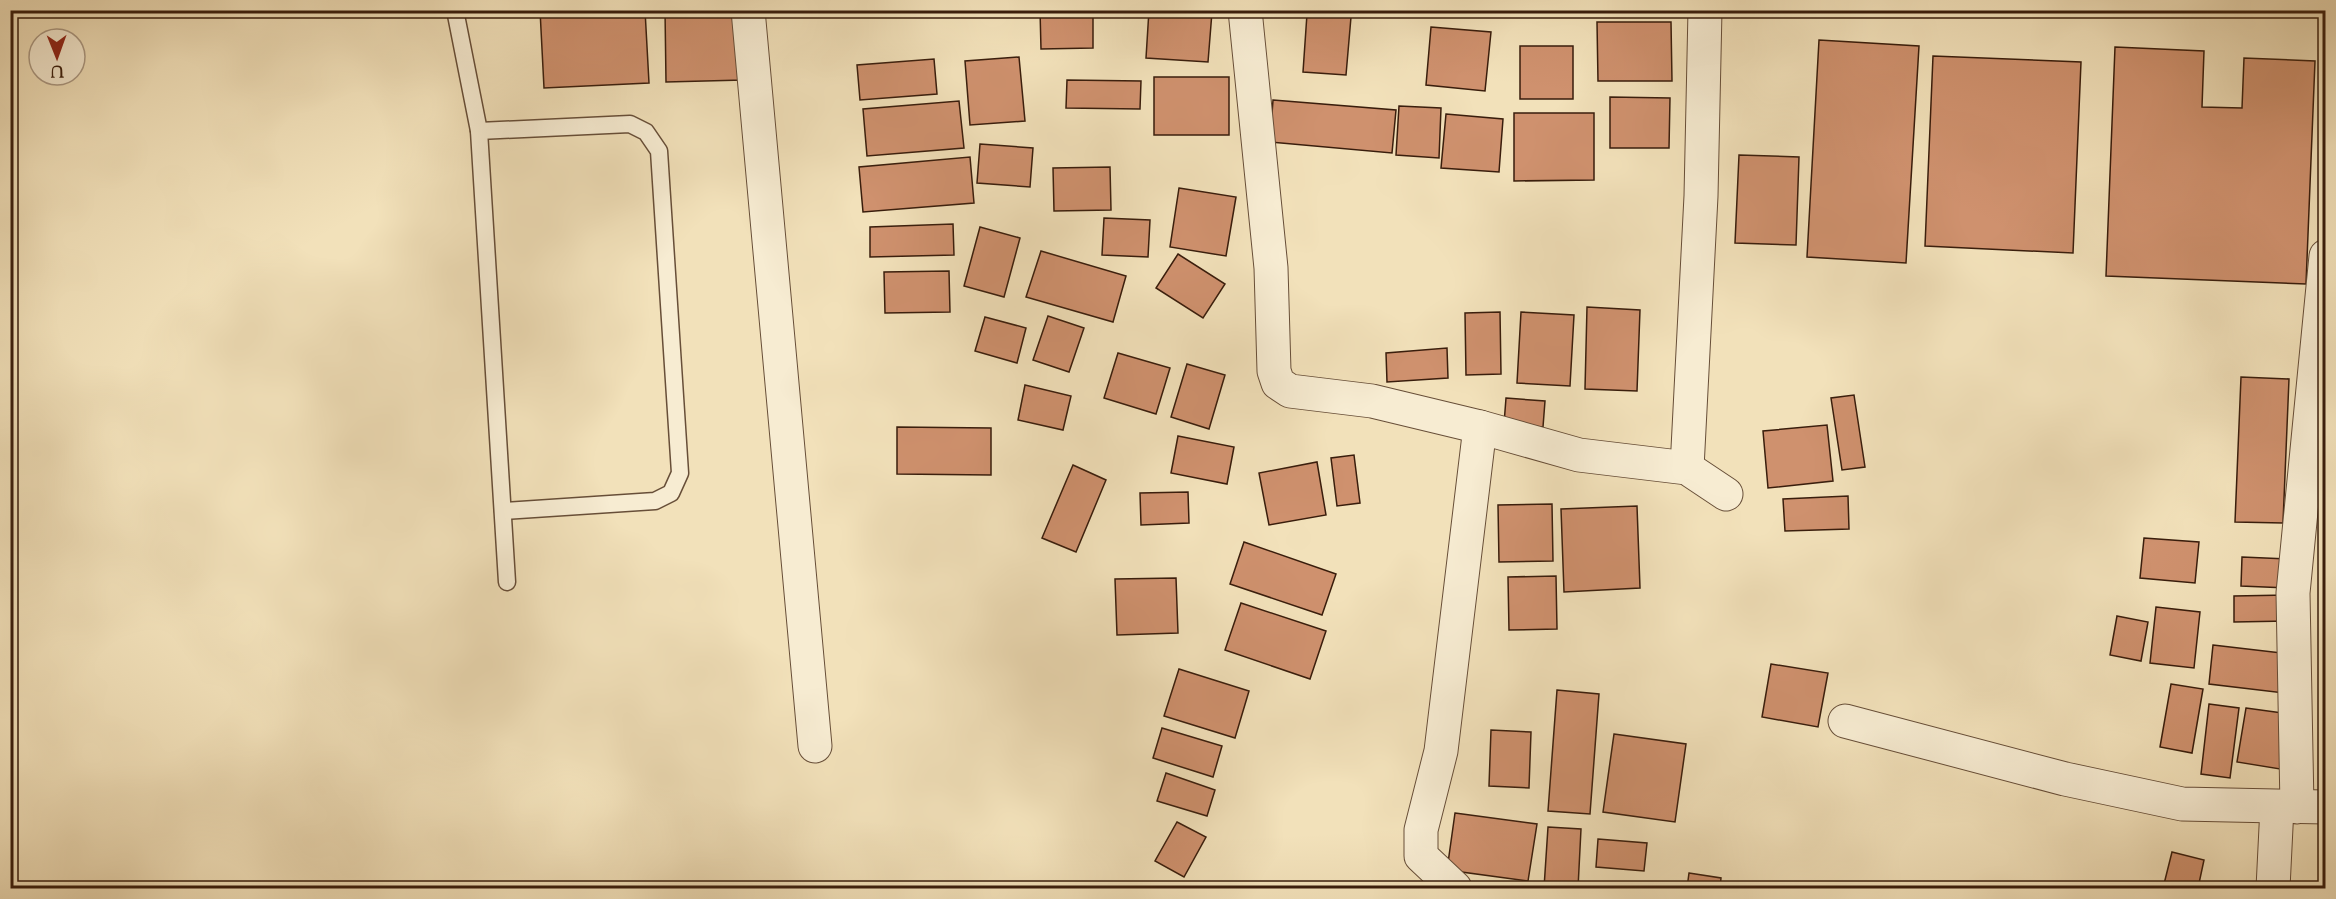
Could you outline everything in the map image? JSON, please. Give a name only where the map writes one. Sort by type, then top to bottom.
[{"type":"street","points":[[748,10],[815,746]]},
{"type":"street","points":[[1245,10],[1270,268],[1274,370],[1278,383],[1290,391],[1371,401],[1480,427],[1579,455],[1687,468],[1726,494]]},
{"type":"street","points":[[1687,468],[1701,196],[1705,10]]},
{"type":"street","points":[[2273,888],[2300,807],[2293,593],[2325,256]]},
{"type":"street","points":[[1455,888],[1421,856],[1421,830],[1441,752],[1480,427]]},
{"type":"street","points":[[1845,721],[2065,779],[2182,804],[2300,807]]},
{"type":"lane","points":[[455,10],[479,132],[507,582]]},
{"type":"lane","points":[[479,132],[630,124],[646,132],[659,151],[680,473],[671,493],[655,501],[503,511]]},
{"type":"building","points":[[540,10],[645,10],[649,83],[544,88]]},
{"type":"building","points":[[665,10],[741,10],[743,80],[666,82]]},
{"type":"building","points":[[1040,10],[1093,10],[1093,48],[1041,49]]},
{"type":"building","points":[[1149,10],[1212,12],[1208,62],[1146,58]]},
{"type":"building","points":[[1307,14],[1351,17],[1346,75],[1303,72]]},
{"type":"building","points":[[1597,22],[1671,22],[1672,81],[1598,81]]},
{"type":"building","points":[[1431,27],[1491,32],[1485,91],[1426,85]]},
{"type":"building","points":[[1819,40],[1919,46],[1906,263],[1807,257]]},
{"type":"building","points":[[1520,46],[1573,46],[1573,99],[1520,99]]},
{"type":"building","points":[[2115,47],[2204,51],[2202,107],[2242,108],[2244,58],[2315,61],[2306,284],[2106,276]]},
{"type":"building","points":[[1933,56],[2081,62],[2073,253],[1925,246]]},
{"type":"building","points":[[1019,57],[1025,121],[970,125],[965,61]]},
{"type":"building","points":[[934,59],[937,94],[860,100],[857,65]]},
{"type":"building","points":[[1154,77],[1229,77],[1229,135],[1154,135]]},
{"type":"building","points":[[1067,80],[1141,81],[1140,109],[1066,108]]},
{"type":"building","points":[[1610,97],[1670,98],[1669,148],[1610,148]]},
{"type":"building","points":[[1273,100],[1396,110],[1392,153],[1270,142]]},
{"type":"building","points":[[959,101],[964,148],[867,156],[863,109]]},
{"type":"building","points":[[1399,106],[1441,108],[1439,158],[1396,155]]},
{"type":"building","points":[[1514,113],[1594,113],[1594,180],[1514,181]]},
{"type":"building","points":[[1446,114],[1503,119],[1499,172],[1441,168]]},
{"type":"building","points":[[980,144],[1033,148],[1030,187],[977,183]]},
{"type":"building","points":[[1739,155],[1799,157],[1796,245],[1735,243]]},
{"type":"building","points":[[970,157],[974,203],[863,212],[859,167]]},
{"type":"building","points":[[1110,167],[1111,210],[1054,211],[1053,168]]},
{"type":"building","points":[[1179,188],[1236,197],[1226,256],[1170,247]]},
{"type":"building","points":[[1104,218],[1150,220],[1148,257],[1102,255]]},
{"type":"building","points":[[953,224],[954,255],[870,257],[870,227]]},
{"type":"building","points":[[980,227],[1020,238],[1004,297],[964,286]]},
{"type":"building","points":[[1041,251],[1126,276],[1113,322],[1026,297]]},
{"type":"building","points":[[1178,254],[1225,284],[1203,318],[1156,288]]},
{"type":"building","points":[[949,271],[950,312],[885,313],[884,272]]},
{"type":"building","points":[[1587,307],[1640,310],[1637,391],[1585,389]]},
{"type":"building","points":[[1500,312],[1501,374],[1466,375],[1465,313]]},
{"type":"building","points":[[1521,312],[1574,315],[1570,386],[1517,383]]},
{"type":"building","points":[[1048,316],[1084,328],[1069,372],[1033,360]]},
{"type":"building","points":[[985,317],[1026,328],[1017,363],[975,351]]},
{"type":"building","points":[[1447,348],[1448,378],[1387,382],[1386,353]]},
{"type":"building","points":[[1118,353],[1170,368],[1156,414],[1104,398]]},
{"type":"building","points":[[1187,364],[1225,375],[1209,429],[1171,417]]},
{"type":"building","points":[[2241,377],[2289,379],[2283,523],[2235,522]]},
{"type":"building","points":[[1025,385],[1071,396],[1063,430],[1018,420]]},
{"type":"building","points":[[1854,395],[1865,467],[1842,470],[1831,398]]},
{"type":"building","points":[[1506,398],[1545,401],[1543,427],[1504,424]]},
{"type":"building","points":[[1827,425],[1833,481],[1768,488],[1763,431]]},
{"type":"building","points":[[897,427],[991,428],[991,475],[897,474]]},
{"type":"building","points":[[1178,436],[1234,447],[1227,484],[1171,473]]},
{"type":"building","points":[[1354,455],[1360,503],[1337,506],[1331,458]]},
{"type":"building","points":[[1317,462],[1326,515],[1269,525],[1259,473]]},
{"type":"building","points":[[1073,465],[1106,480],[1076,552],[1042,538]]},
{"type":"building","points":[[1188,492],[1189,523],[1141,525],[1140,493]]},
{"type":"building","points":[[1848,496],[1849,529],[1785,531],[1783,499]]},
{"type":"building","points":[[1552,504],[1553,561],[1499,562],[1498,505]]},
{"type":"building","points":[[1637,506],[1640,588],[1564,592],[1561,509]]},
{"type":"building","points":[[2144,538],[2199,542],[2195,583],[2140,578]]},
{"type":"building","points":[[1244,542],[1336,574],[1322,615],[1230,584]]},
{"type":"building","points":[[2242,557],[2290,559],[2289,588],[2241,586]]},
{"type":"building","points":[[1556,576],[1557,629],[1509,630],[1508,577]]},
{"type":"building","points":[[1176,578],[1178,633],[1117,635],[1115,579]]},
{"type":"building","points":[[2291,595],[2292,621],[2234,622],[2234,596]]},
{"type":"building","points":[[1241,603],[1326,631],[1310,679],[1225,650]]},
{"type":"building","points":[[2156,607],[2200,612],[2194,668],[2150,663]]},
{"type":"building","points":[[2117,616],[2148,622],[2141,661],[2110,655]]},
{"type":"building","points":[[2213,645],[2290,654],[2284,693],[2209,684]]},
{"type":"building","points":[[1771,664],[1828,673],[1818,727],[1762,717]]},
{"type":"building","points":[[1179,669],[1249,691],[1235,738],[1164,716]]},
{"type":"building","points":[[2171,684],[2203,689],[2192,753],[2160,747]]},
{"type":"building","points":[[1557,690],[1599,694],[1590,814],[1548,811]]},
{"type":"building","points":[[2209,704],[2239,708],[2230,778],[2201,774]]},
{"type":"building","points":[[2246,708],[2289,714],[2280,769],[2237,762]]},
{"type":"building","points":[[1162,728],[1222,746],[1213,777],[1153,758]]},
{"type":"building","points":[[1491,730],[1531,732],[1529,788],[1489,786]]},
{"type":"building","points":[[1614,734],[1686,744],[1675,822],[1603,812]]},
{"type":"building","points":[[1166,773],[1215,790],[1207,816],[1157,801]]},
{"type":"building","points":[[1455,813],[1537,824],[1528,881],[1447,870]]},
{"type":"building","points":[[1177,822],[1206,837],[1184,877],[1155,861]]},
{"type":"building","points":[[1548,827],[1581,829],[1578,888],[1544,888]]},
{"type":"building","points":[[1598,839],[1647,843],[1644,871],[1596,867]]},
{"type":"building","points":[[2172,852],[2204,860],[2198,888],[2163,888]]},
{"type":"building","points":[[1689,873],[1721,878],[1720,888],[1687,888]]}]
